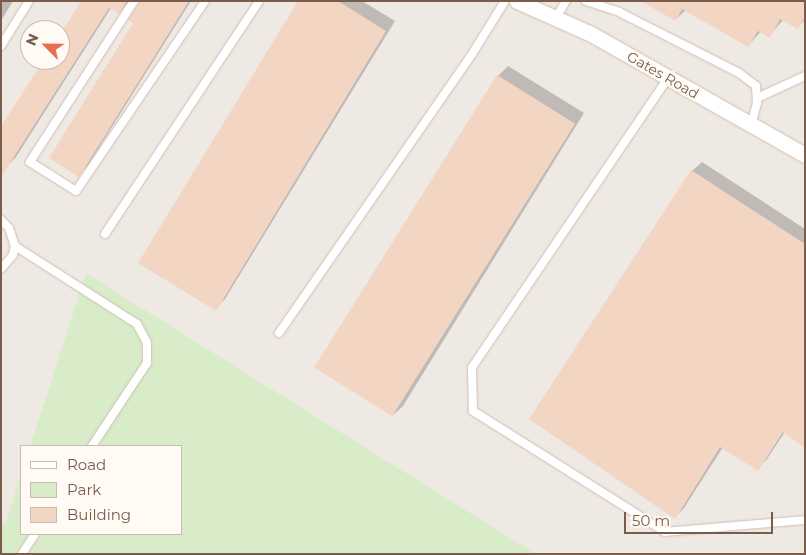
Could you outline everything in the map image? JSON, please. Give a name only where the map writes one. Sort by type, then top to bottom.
[{"type":"street","name":"Gates Road","points":[[517,1],[591,34],[805,155]]},
{"type":"lane","points":[[1,46],[29,1]]},
{"type":"lane","points":[[134,1],[30,162],[76,192],[205,1]]},
{"type":"lane","points":[[105,234],[259,1]]},
{"type":"lane","points":[[279,333],[472,54],[505,1]]},
{"type":"lane","points":[[556,18],[566,1]]},
{"type":"lane","points":[[586,1],[618,12],[739,73],[756,86],[757,98],[751,125]]},
{"type":"lane","points":[[757,98],[805,76]]},
{"type":"lane","points":[[668,78],[472,368],[473,410],[665,532],[805,520]]},
{"type":"lane","points":[[1,220],[9,228],[15,246],[12,255],[1,269]]},
{"type":"lane","points":[[15,246],[137,324],[147,343],[147,363],[93,445]]},
{"type":"lane","points":[[22,554],[34,535]]},
{"type":"shaded area","points":[[1,1],[805,1],[805,554],[536,554],[86,273],[30,445],[20,445],[20,477],[6,523],[1,524]]},
{"type":"green space","points":[[86,273],[536,554],[1,554],[1,524],[6,522],[20,477],[20,535],[182,535],[182,445],[30,445]]},
{"type":"building","points":[[81,1],[127,1],[119,14],[109,8],[70,69],[69,20]]},
{"type":"building","points":[[140,1],[189,1],[79,177],[49,158],[133,23],[128,20]]},
{"type":"building","points":[[298,1],[338,1],[386,31],[216,311],[138,263]]},
{"type":"building","points":[[640,1],[805,1],[805,17],[798,29],[780,19],[770,38],[758,31],[748,47],[682,9],[676,21]]},
{"type":"building","points":[[37,70],[69,70],[1,177],[1,126]]},
{"type":"building","points":[[497,75],[575,124],[392,416],[314,368]]},
{"type":"building","points":[[691,170],[805,244],[805,448],[783,432],[758,471],[720,447],[675,519],[529,419]]}]
